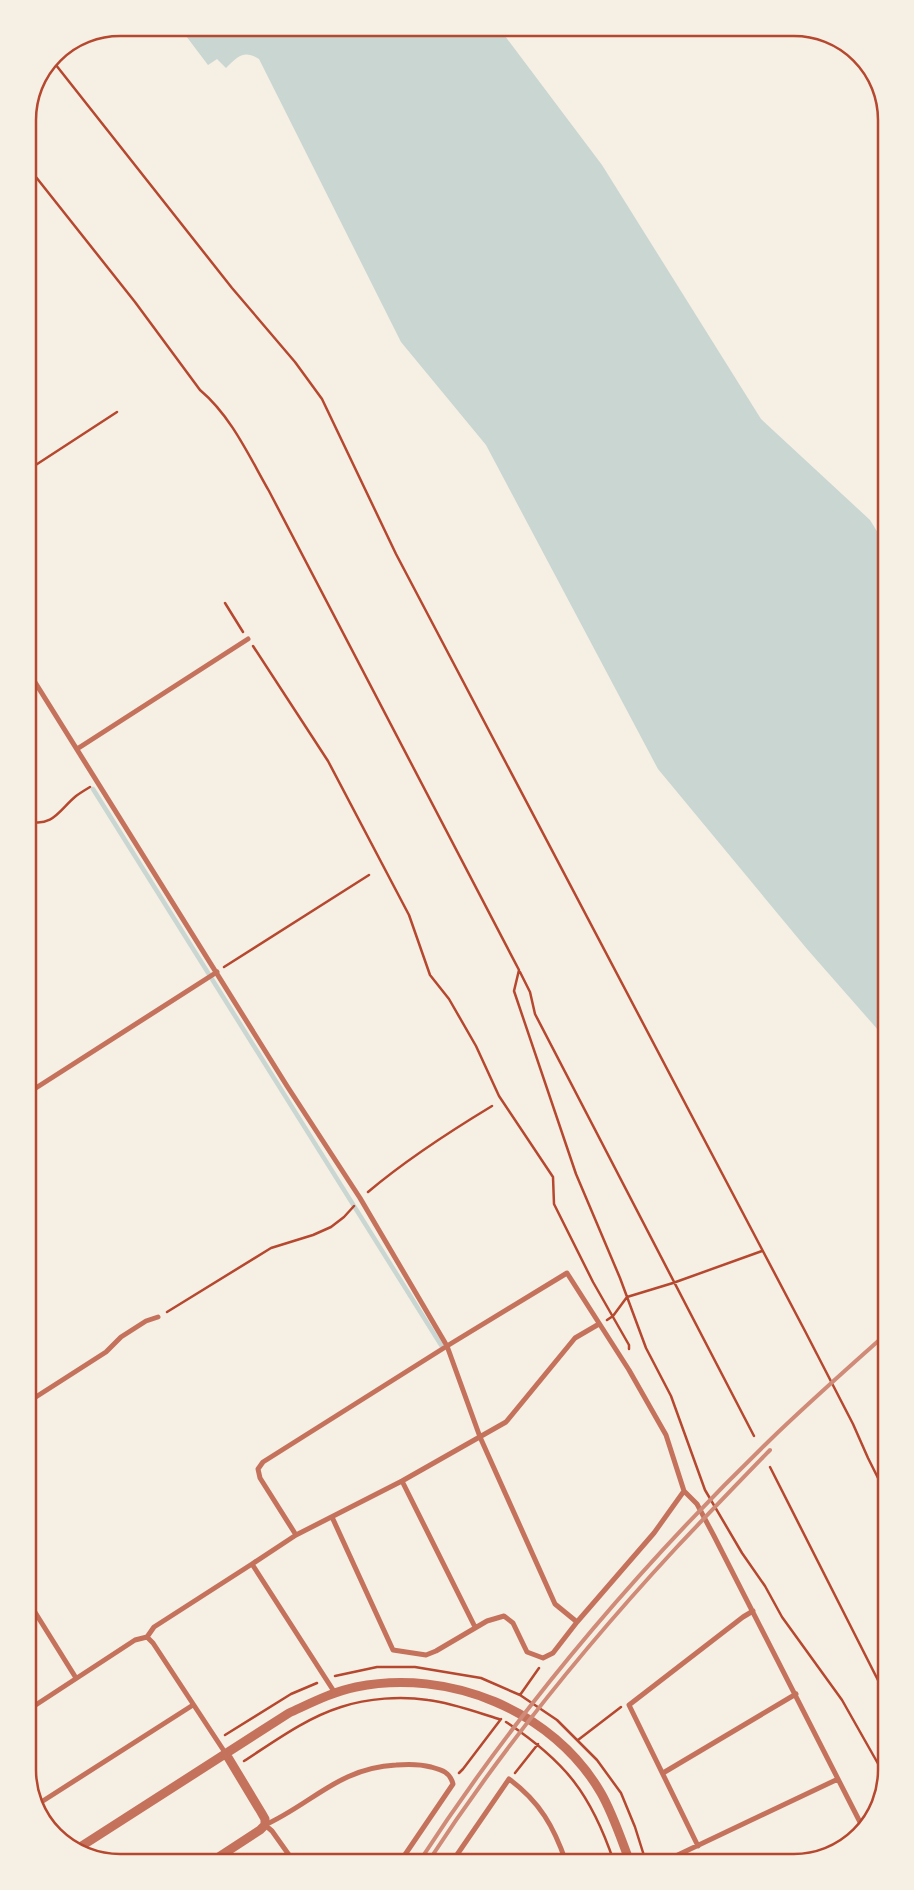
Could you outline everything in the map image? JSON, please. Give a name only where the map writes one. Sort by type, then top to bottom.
[{"type":"street","points":[[77,749],[248,639]]},
{"type":"street","points":[[36,684],[287,1086],[360,1198],[447,1346],[480,1437],[555,1604],[577,1622]]},
{"type":"street","points":[[36,1088],[217,972]]},
{"type":"street","points":[[296,1535],[260,1478],[258,1469],[264,1462],[447,1346],[567,1273],[629,1370],[666,1435],[684,1491],[697,1504],[860,1821]]},
{"type":"street","points":[[36,1397],[106,1352],[121,1337],[146,1321],[158,1317]]},
{"type":"street","points":[[36,1705],[135,1640],[147,1637],[154,1627],[296,1535],[402,1481],[506,1422],[575,1338],[599,1324]]},
{"type":"street","points":[[402,1481],[474,1627]]},
{"type":"street","points":[[332,1517],[393,1650],[426,1654],[436,1651],[474,1627],[504,1616],[513,1623],[527,1652],[543,1658],[553,1653],[577,1622],[654,1533],[684,1491]]},
{"type":"street","points":[[252,1564],[335,1693]]},
{"type":"street","points":[[698,1846],[629,1705],[752,1611]]},
{"type":"street","points":[[36,1614],[76,1678]]},
{"type":"street","points":[[147,1637],[153,1643],[226,1754],[265,1819],[265,1825],[272,1831],[288,1854]]},
{"type":"street","points":[[83,1845],[289,1714],[335,1693],[356,1687],[426,1682],[465,1690],[496,1702],[534,1723],[554,1738],[577,1760],[600,1792],[615,1822],[627,1854]]},
{"type":"street","points":[[663,1773],[796,1694]]},
{"type":"street","points":[[43,1801],[193,1704]]},
{"type":"street","points":[[222,1854],[322,1789],[363,1770],[384,1766],[426,1766],[444,1770],[452,1778],[453,1784],[405,1854]]},
{"type":"street","points":[[680,1854],[838,1778]]},
{"type":"street","points":[[457,1854],[509,1779],[534,1801],[552,1825],[563,1854]]},
{"type":"path","points":[[57,66],[232,288],[295,362],[322,399],[396,554],[853,1424],[878,1478]]},
{"type":"path","points":[[36,177],[135,302],[200,390],[212,400],[231,426],[269,491],[519,970],[530,992],[535,1014],[754,1436]]},
{"type":"path","points":[[36,465],[117,412]]},
{"type":"path","points":[[225,604],[328,761],[409,914],[430,975],[449,999],[476,1046],[499,1096],[553,1177],[554,1204],[593,1282],[628,1345],[629,1370]]},
{"type":"path","points":[[36,823],[46,821],[62,811],[74,797],[97,782]]},
{"type":"path","points":[[217,972],[368,875]]},
{"type":"path","points":[[519,970],[514,991],[576,1174],[646,1348],[671,1396],[705,1490],[742,1553],[765,1586],[782,1617],[842,1700],[878,1764]]},
{"type":"path","points":[[158,1317],[271,1248],[313,1235],[331,1227],[344,1217],[360,1198],[400,1165],[492,1106]]},
{"type":"path","points":[[599,1324],[613,1316],[627,1297],[673,1283],[762,1251]]},
{"type":"path","points":[[770,1467],[878,1680]]},
{"type":"path","points":[[520,1695],[541,1666],[543,1658]]},
{"type":"path","points":[[225,1735],[283,1698],[318,1682]]},
{"type":"path","points":[[243,1762],[285,1734],[342,1706],[372,1700],[404,1698],[429,1700],[461,1707],[501,1719],[538,1744],[573,1778],[587,1801],[611,1854]]},
{"type":"path","points":[[578,1740],[619,1708],[629,1705]]},
{"type":"path","points":[[452,1778],[463,1770],[501,1719]]},
{"type":"path","points":[[509,1779],[538,1744]]},
{"type":"shaded area","points":[[186,36],[505,36],[602,165],[761,419],[870,520],[878,533],[878,1030],[807,949],[658,769],[486,445],[401,342],[259,59],[254,56],[245,55],[237,58],[226,68],[217,59],[208,65]]},
{"type":"waterway","points":[[93,789],[441,1345]]},
{"type":"railway","points":[[424,1854],[457,1805],[539,1695],[627,1590],[720,1489],[812,1400],[878,1341]]},
{"type":"railway","points":[[433,1854],[484,1780],[577,1661],[676,1548],[770,1450]]}]
